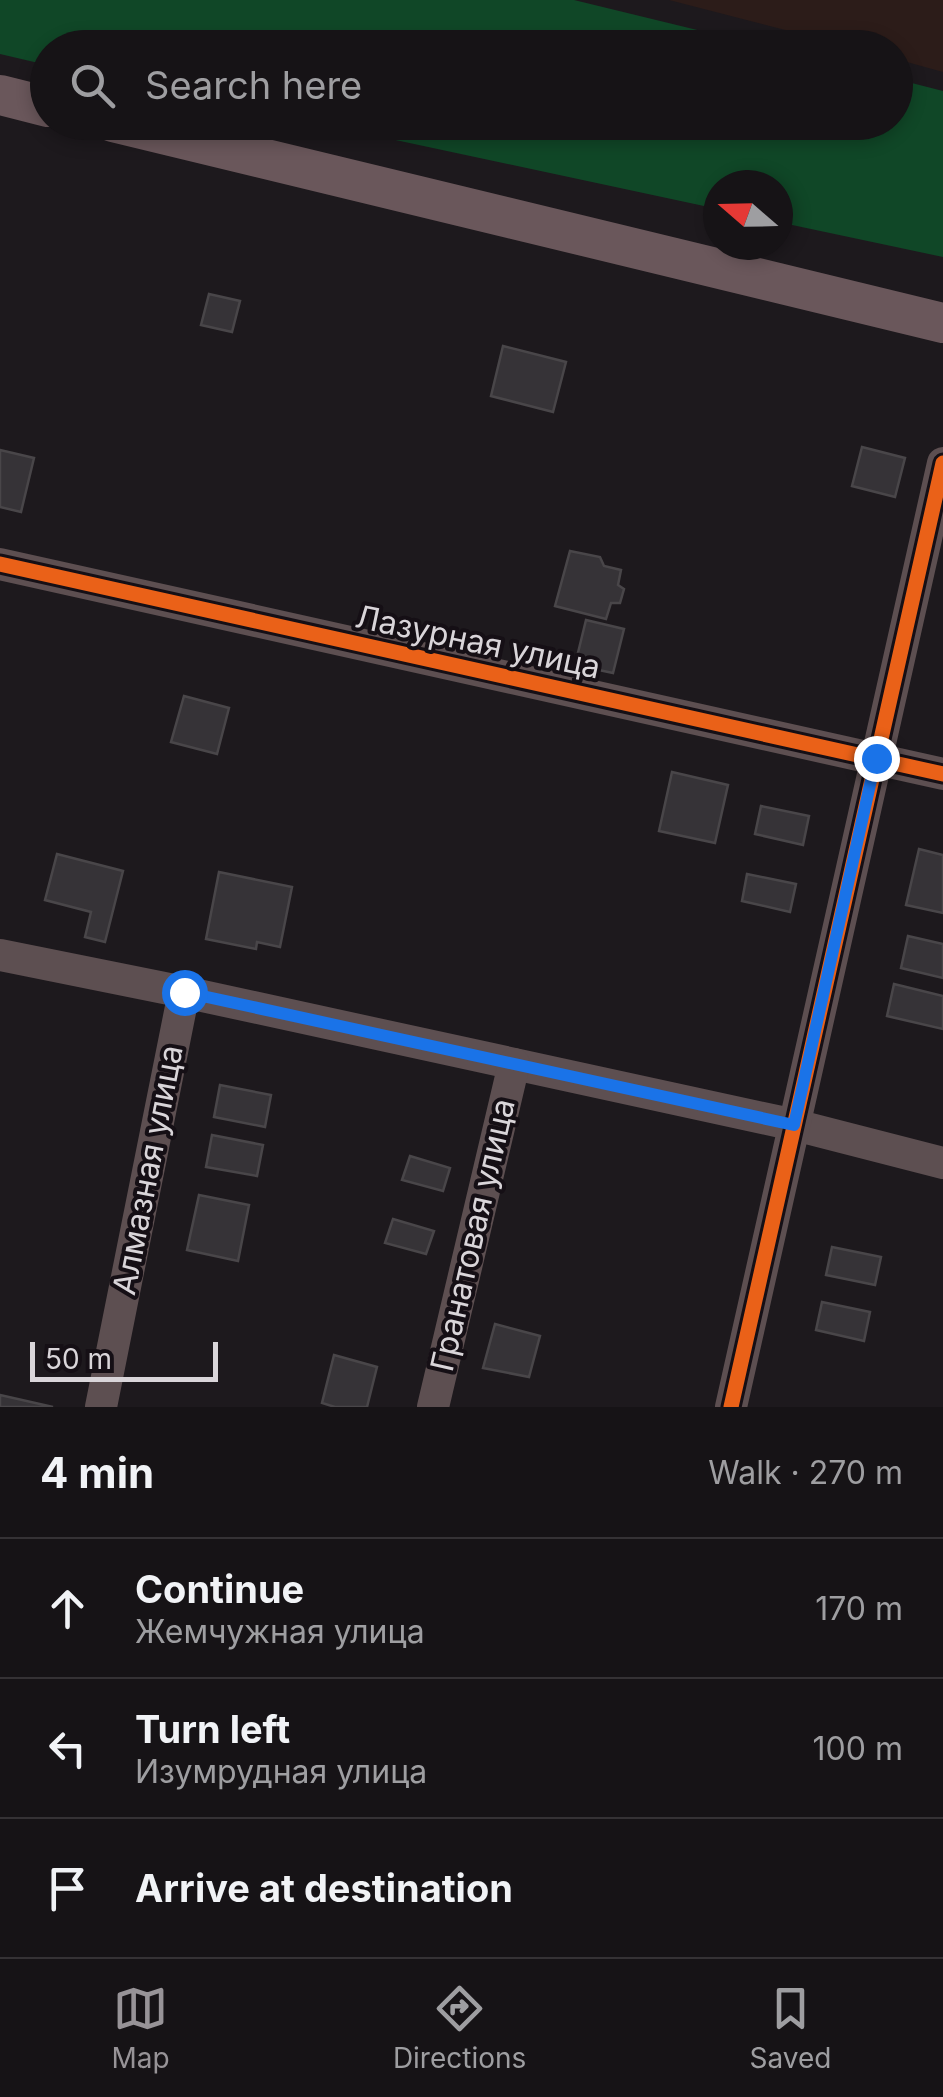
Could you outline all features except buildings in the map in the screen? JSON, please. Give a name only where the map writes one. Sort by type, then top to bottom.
[{"type":"main road","points":[[0,95],[30,102]]},
{"type":"main road","points":[[188,140],[943,323]]},
{"type":"street","points":[[730,1407],[943,463]]},
{"type":"street","name":"Лазурная улица","points":[[0,564],[943,774]]},
{"type":"street","points":[[0,955],[794,1125],[943,1163]]},
{"type":"street","name":"Алмазная улица","points":[[101,1407],[184,992]]},
{"type":"street","name":"Гранатовая улица","points":[[433,1407],[514,1064]]},
{"type":"shaded area","points":[[669,0],[943,0],[943,72],[913,64],[913,30],[785,30]]},
{"type":"green space","points":[[0,0],[574,0],[697,30],[30,30],[30,61],[0,54]]},
{"type":"green space","points":[[913,83],[943,91],[943,257],[793,225],[793,170],[703,170],[703,206],[395,140],[913,140]]},
{"type":"cycle path","points":[[731,1407],[943,463]]},
{"type":"cycle path","points":[[0,564],[943,774]]},
{"type":"route","points":[[184,992],[794,1125],[876,758]]}]
